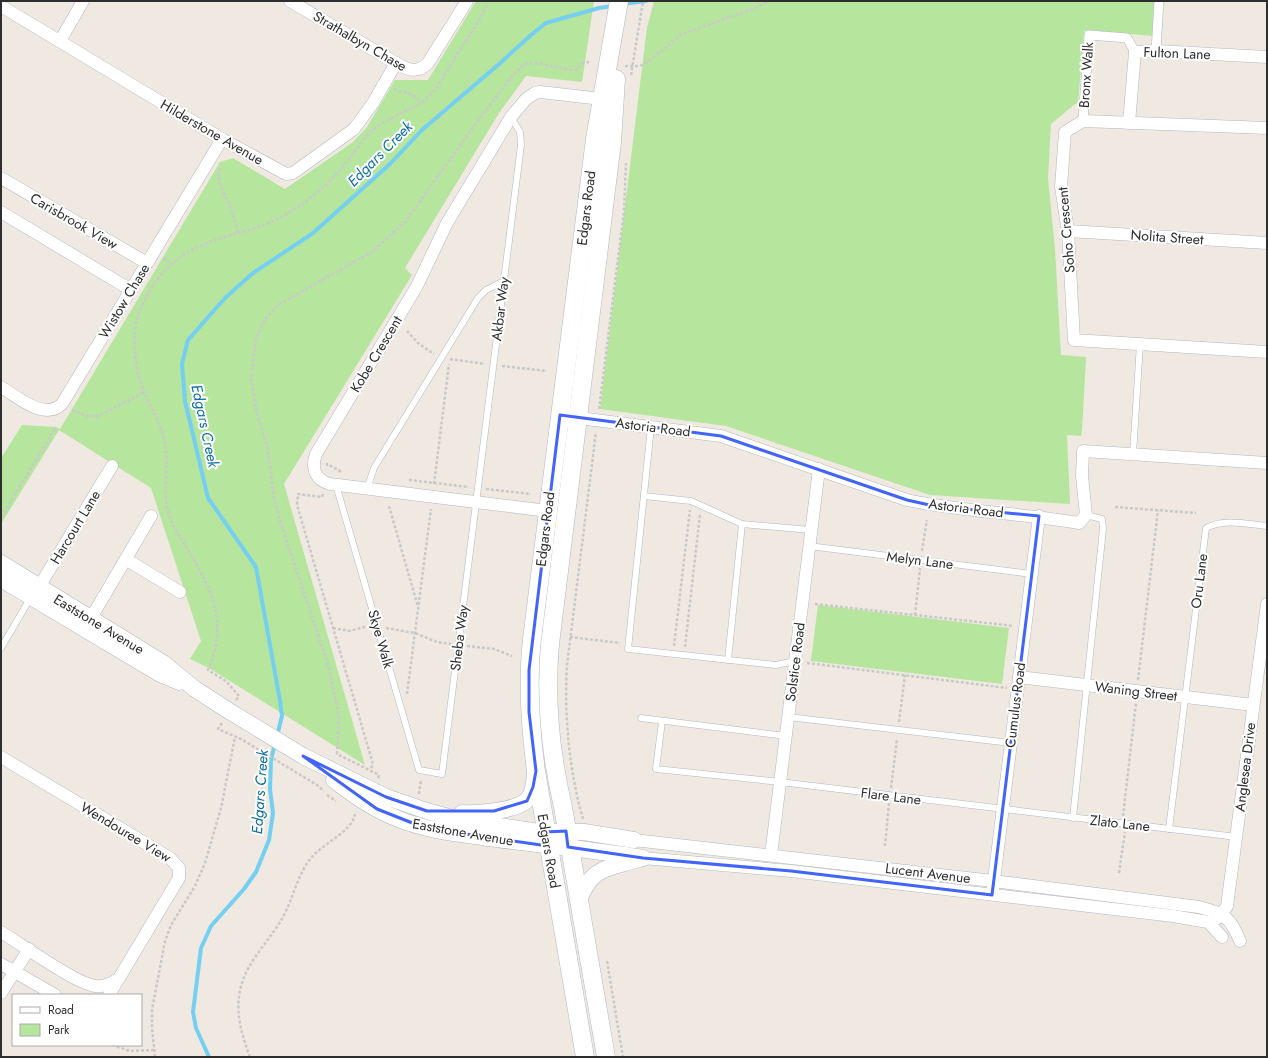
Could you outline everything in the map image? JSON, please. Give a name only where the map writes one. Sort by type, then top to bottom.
[{"type":"main road","name":"Edgars Road","points":[[585,1057],[536,771],[530,719],[528,676],[594,139],[602,99],[624,38],[619,1]]},
{"type":"main road","name":"Edgars Road","points":[[606,1057],[551,745],[547,688],[550,644],[612,142],[618,65],[624,38],[629,1]]},
{"type":"street","points":[[60,41],[83,1]]},
{"type":"street","name":"Strathalbyn Chase","points":[[290,1],[408,70],[414,71],[424,68],[435,54],[467,1]]},
{"type":"street","points":[[1156,51],[1159,1]]},
{"type":"street","name":"Hilderstone Avenue","points":[[3,10],[60,41],[222,139],[280,172],[289,174],[354,129],[373,103],[396,63]]},
{"type":"street","name":"Bronx Walk","points":[[1083,121],[1089,35],[1127,38],[1134,52]]},
{"type":"street","name":"Fulton Lane","points":[[1129,124],[1134,52],[1156,51],[1267,57]]},
{"type":"street","name":"Kobe Crescent","points":[[548,511],[336,485],[324,482],[315,474],[313,461],[417,286],[447,223],[511,117],[526,99],[535,93],[546,92],[602,99]]},
{"type":"street","points":[[1083,121],[1129,124],[1267,128]]},
{"type":"street","name":"Soho Crescent","points":[[1083,121],[1065,132],[1061,187],[1068,231],[1074,340],[1267,352]]},
{"type":"street","name":"Wistow Chase","points":[[62,404],[222,139]]},
{"type":"street","name":"Carisbrook View","points":[[1,178],[147,264]]},
{"type":"street","name":"Carisbrook View","points":[[1,212],[130,290]]},
{"type":"street","name":"Nolita Street","points":[[1068,231],[1267,243]]},
{"type":"street","points":[[1,387],[41,409],[55,409],[62,404]]},
{"type":"street","name":"Astoria Road","points":[[560,415],[721,436],[907,500],[934,506],[1039,516],[1079,523],[1086,515]]},
{"type":"street","points":[[1086,515],[1082,476],[1083,451],[1267,463]]},
{"type":"street","name":"Harcourt Lane","points":[[35,592],[112,466]]},
{"type":"street","name":"Solstice Road","points":[[771,855],[819,469]]},
{"type":"street","points":[[92,618],[127,560],[151,516]]},
{"type":"street","name":"Cumulus Road","points":[[992,895],[1039,516]]},
{"type":"street","points":[[127,560],[180,592]]},
{"type":"street","name":"Eaststone Avenue","points":[[1,563],[35,592],[160,674],[195,689]]},
{"type":"street","name":"Eaststone Avenue","points":[[1,578],[92,618],[163,662],[195,689],[243,720],[303,756],[386,797],[427,812],[547,839]]},
{"type":"street","name":"Anglesea Drive","points":[[1213,926],[1227,906],[1267,604]]},
{"type":"street","name":"Waning Street","points":[[1019,677],[1253,705]]},
{"type":"street","name":"Eaststone Avenue","points":[[303,756],[364,802],[410,824],[448,832],[547,839],[634,840]]},
{"type":"street","name":"Wendouree View","points":[[1,757],[170,858],[179,868],[179,878],[110,994]]},
{"type":"street","points":[[427,812],[465,813],[494,811],[520,804],[532,793],[536,771]]},
{"type":"street","name":"Eaststone Avenue","points":[[567,839],[643,858]]},
{"type":"street","name":"Lucent Avenue","points":[[634,840],[994,881],[1199,907],[1222,913]]},
{"type":"street","points":[[579,900],[584,886],[596,873],[643,858]]},
{"type":"street","name":"Lucent Avenue","points":[[643,858],[791,871],[1173,916],[1208,922],[1213,926]]},
{"type":"street","points":[[1222,913],[1234,927],[1240,941]]},
{"type":"street","points":[[1213,926],[1222,938]]},
{"type":"street","points":[[1,932],[67,973],[92,986],[106,986],[118,979]]},
{"type":"street","points":[[1,993],[29,949]]},
{"type":"street","points":[[1,964],[53,994]]},
{"type":"lane","name":"Akbar Way","points":[[476,503],[522,145],[520,132],[511,117]]},
{"type":"lane","points":[[367,489],[374,468],[478,298],[486,290],[504,281]]},
{"type":"lane","points":[[1134,454],[1140,344]]},
{"type":"lane","points":[[651,427],[628,647],[673,654],[776,665],[795,661]]},
{"type":"lane","name":"Skye Walk","points":[[336,485],[419,770],[422,771]]},
{"type":"lane","points":[[644,496],[691,501],[742,524],[811,530]]},
{"type":"lane","name":"Sheba Way","points":[[422,771],[442,774],[476,503]]},
{"type":"lane","points":[[1073,818],[1086,685],[1104,529],[1102,519],[1086,515]]},
{"type":"lane","name":"Oru Lane","points":[[1169,829],[1206,528],[1215,522],[1234,522],[1267,526]]},
{"type":"lane","points":[[728,660],[742,524]]},
{"type":"lane","name":"Melyn Lane","points":[[809,546],[1032,574]]},
{"type":"lane","points":[[1,648],[35,592]]},
{"type":"lane","points":[[788,717],[1011,743]]},
{"type":"lane","points":[[641,718],[786,736]]},
{"type":"lane","name":"Flare Lane","points":[[662,721],[656,769],[780,782],[1002,810]]},
{"type":"lane","name":"Zlato Lane","points":[[1002,810],[1237,837]]},
{"type":"path","points":[[338,802],[317,785],[302,776],[236,737],[218,730],[239,696],[226,681],[208,670],[215,654],[218,641],[216,607],[200,570],[183,544],[168,513],[166,500],[166,450],[163,432],[157,415],[145,392],[136,362],[135,346],[138,315],[147,294],[160,274],[184,253],[200,245],[262,226],[281,218],[308,202],[332,180],[365,138],[375,128],[420,103],[438,87],[475,27],[488,1]]},
{"type":"path","points":[[624,38],[643,1]]},
{"type":"path","points":[[618,65],[640,66],[648,62],[682,34],[753,9],[768,1]]},
{"type":"path","points":[[383,84],[399,92],[414,94],[420,103]]},
{"type":"path","points":[[213,154],[223,160],[219,180],[231,208],[238,233]]},
{"type":"path","points":[[407,331],[418,344],[449,363]]},
{"type":"path","points":[[62,404],[78,413],[94,417],[145,392]]},
{"type":"path","points":[[1,517],[56,427]]},
{"type":"path","points":[[673,654],[691,501]]},
{"type":"path","points":[[389,506],[418,608]]},
{"type":"path","points":[[684,655],[701,506]]},
{"type":"path","points":[[1115,507],[1196,513]]},
{"type":"path","points":[[1119,873],[1125,831],[1122,823],[1158,510]]},
{"type":"path","points":[[915,615],[926,520]]},
{"type":"path","points":[[802,602],[1025,628]]},
{"type":"path","points":[[333,628],[349,631],[369,626],[377,626],[415,633],[437,642],[494,649],[512,656]]},
{"type":"path","points":[[570,637],[628,647]]},
{"type":"path","points":[[795,661],[1017,689]]},
{"type":"path","points":[[885,846],[905,675]]},
{"type":"path","points":[[155,1057],[152,1010],[164,941],[171,925],[195,886],[205,863],[221,808],[236,737]]},
{"type":"path","points":[[337,754],[370,770]]},
{"type":"path","points":[[419,794],[422,771]]},
{"type":"path","points":[[250,1057],[238,1021],[237,1008],[242,982],[255,956],[275,932],[285,914],[305,867],[321,847],[348,827],[356,814],[350,810]]},
{"type":"path","points":[[606,957],[623,1057]]},
{"type":"path","points":[[115,1046],[130,1051],[154,1050]]},
{"type":"highlighted area","points":[[560,415],[721,436],[907,500],[934,506],[1039,516],[992,895],[791,871],[643,858],[568,847],[566,831],[545,832],[548,846],[425,828],[377,809],[303,756],[386,797],[427,811],[494,811],[527,801],[533,787],[536,771],[529,712],[529,670]]},
{"type":"green space","points":[[476,1],[594,1],[582,82],[526,76],[499,113],[405,268],[412,275],[284,484],[365,765],[209,668],[190,659],[201,641],[151,488],[59,430],[1,524],[1,458],[22,425],[56,427],[60,429],[220,162],[233,158],[285,189],[353,142],[367,127],[395,80],[428,80]]},
{"type":"green space","points":[[654,1],[1155,1],[1152,36],[1088,30],[1084,31],[1078,104],[1075,104],[1051,124],[1048,178],[1055,249],[1061,355],[1086,357],[1081,436],[1067,435],[1070,504],[930,495],[726,426],[600,409],[647,28]]},
{"type":"green space","points":[[818,605],[1009,628],[1002,684],[811,661]]},
{"type":"waterway","name":"Edgars Creek","points":[[622,4],[646,1]]},
{"type":"waterway","name":"Edgars Creek","points":[[277,736],[282,716],[256,567],[208,498],[185,401],[182,364],[188,340],[225,298],[253,273],[313,233],[390,164],[422,130],[546,23],[599,8],[614,6]]},
{"type":"waterway","name":"Edgars Creek","points":[[209,1057],[196,1028],[193,1012],[201,948],[211,926],[244,889],[256,872],[269,840],[273,813],[270,789],[271,760],[275,743]]}]
